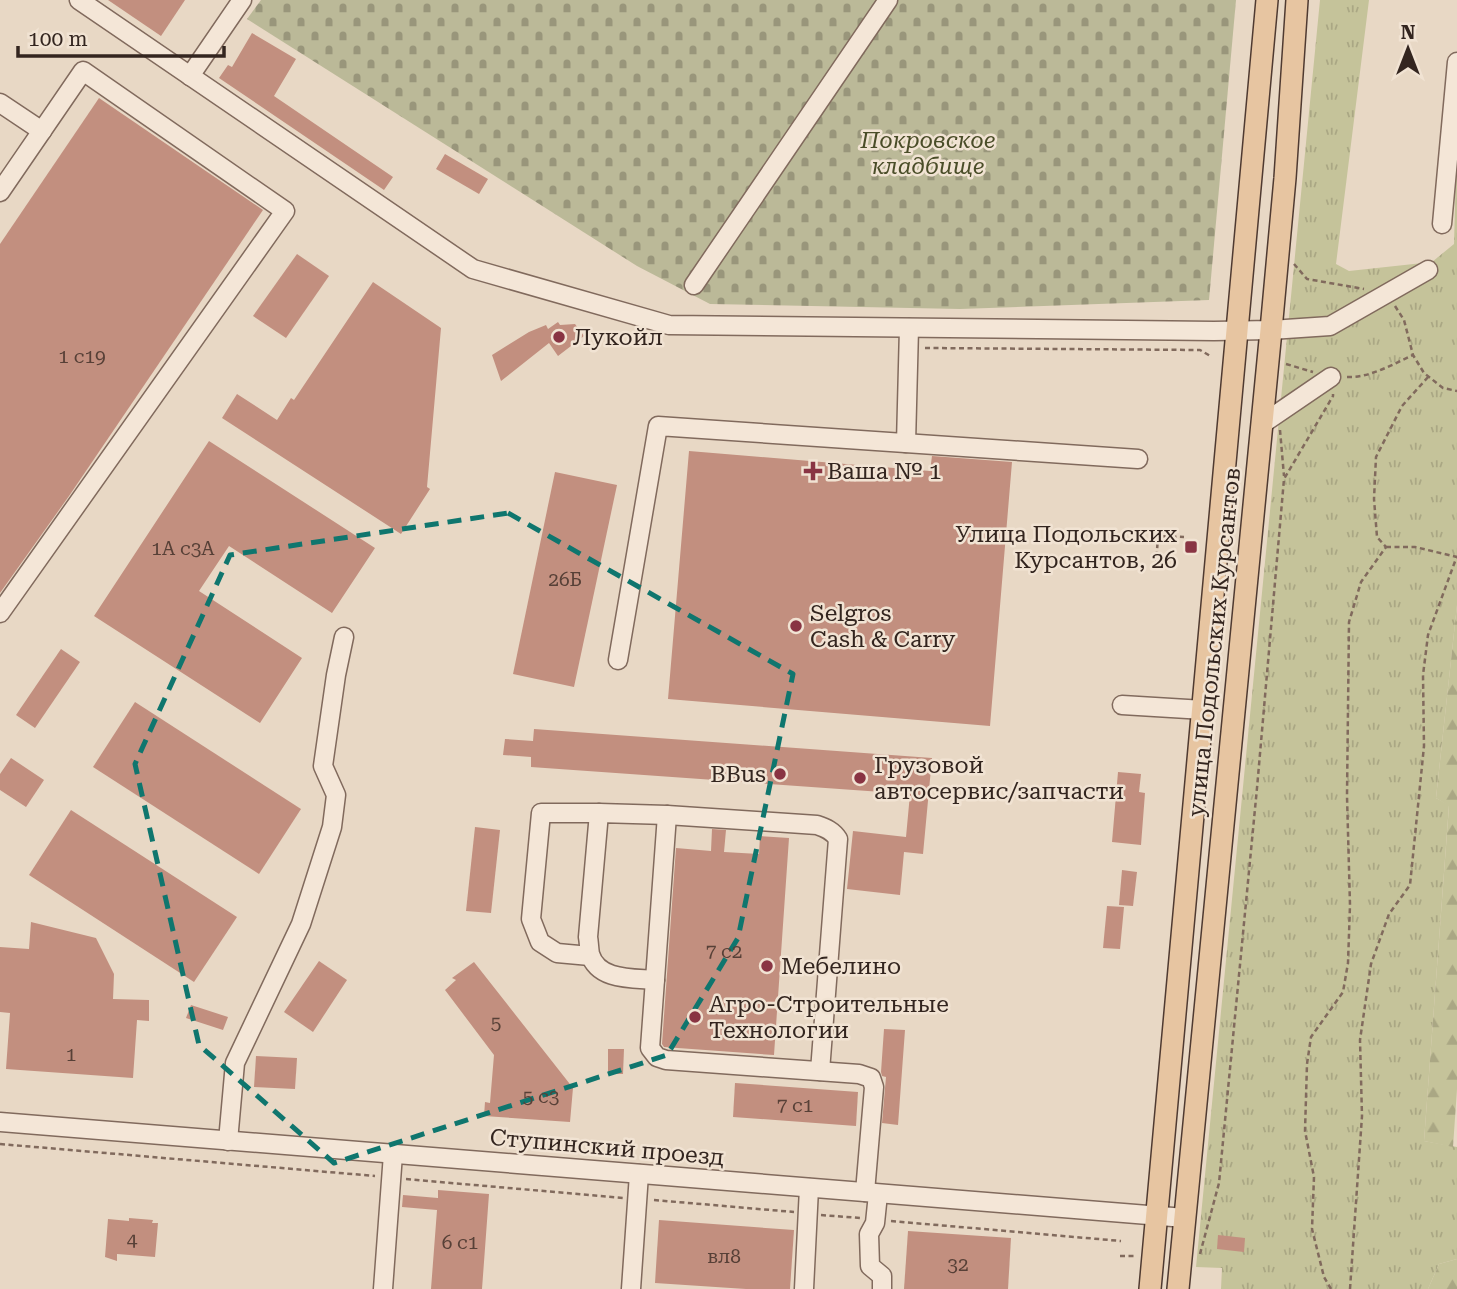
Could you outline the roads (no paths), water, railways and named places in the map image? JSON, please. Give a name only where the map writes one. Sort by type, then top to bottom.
[{"type":"main road","name":"улица Подольских Курсантов","points":[[1150,1289],[1268,0]]},
{"type":"main road","name":"улица Подольских Курсантов","points":[[1178,1289],[1270,419],[1271,330],[1297,0]]},
{"type":"street","points":[[79,0],[473,269],[669,325],[1237,330],[1330,326],[1429,270]]},
{"type":"street","points":[[190,76],[242,0]]},
{"type":"street","points":[[694,285],[888,0]]},
{"type":"street","points":[[1442,224],[1457,62]]},
{"type":"street","points":[[0,192],[83,71],[285,211],[0,613]]},
{"type":"street","points":[[0,103],[42,131]]},
{"type":"street","points":[[906,443],[909,328]]},
{"type":"street","points":[[1270,419],[1331,377]]},
{"type":"street","points":[[618,660],[658,426],[1138,459]]},
{"type":"street","points":[[228,1141],[235,1063],[301,924],[332,827],[336,795],[323,766],[344,637]]},
{"type":"street","points":[[1122,705],[1204,710]]},
{"type":"street","points":[[590,956],[557,953],[540,942],[531,919],[541,813],[599,813],[817,825],[834,833],[838,839],[820,1071]]},
{"type":"street","points":[[599,813],[588,937],[590,956],[601,969],[614,976],[655,980]]},
{"type":"street","points":[[667,816],[650,1048],[657,1057],[666,1060],[859,1074],[871,1078],[874,1087],[872,1193],[876,1219],[869,1234],[870,1266],[882,1276],[882,1289]]},
{"type":"street","name":"Ступинский проезд","points":[[0,1122],[1185,1219]]},
{"type":"street","points":[[383,1289],[393,1154]]},
{"type":"street","points":[[631,1289],[639,1174]]},
{"type":"street","points":[[804,1289],[809,1188]]},
{"type":"place","name":"Лукойл","points":[[559,337]]},
{"type":"place","name":"Ваша № 1","points":[[813,471]]},
{"type":"place","name":"Улица Подольских Курсантов, 26","points":[[1191,547]]},
{"type":"place","name":"Selgros Cash & Carry","points":[[796,626]]},
{"type":"place","name":"BBus","points":[[780,774]]},
{"type":"place","name":"Грузовой автосервис/запчасти","points":[[860,778]]},
{"type":"place","name":"Мебелино","points":[[767,966]]},
{"type":"place","name":"Агро-Строительные Технологии","points":[[695,1017]]},
{"type":"park label","name":"Покровское кладбище","points":[[928,153]]}]
